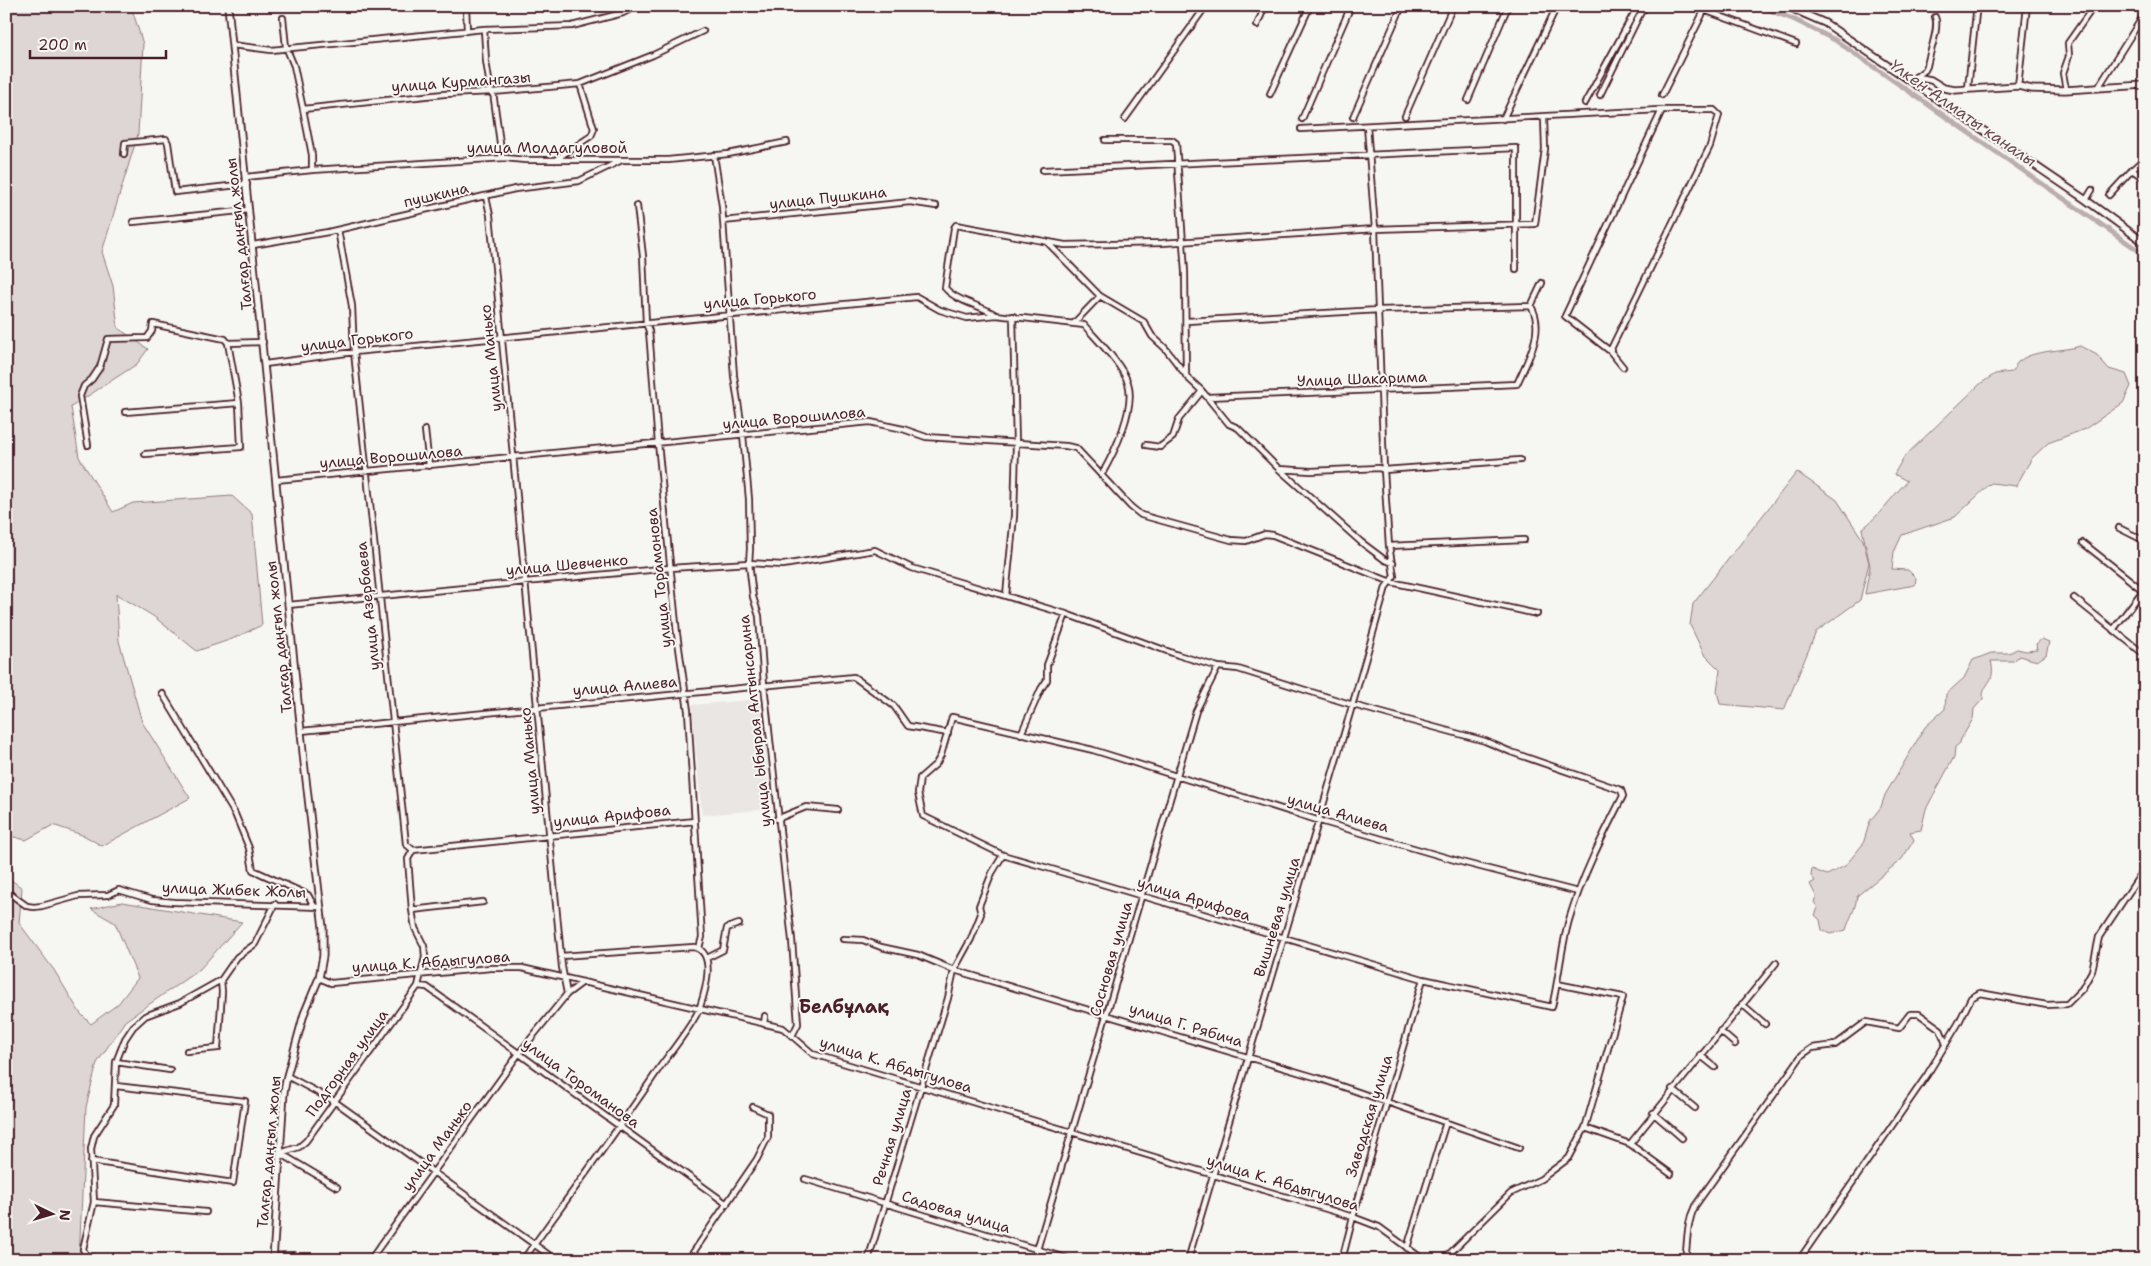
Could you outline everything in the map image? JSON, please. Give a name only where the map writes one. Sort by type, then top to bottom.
[{"type":"main road","name":"Талғар даңғыл жолы","points":[[228,6],[263,342],[317,907],[323,944],[318,978],[304,1014],[287,1076],[273,1258]]},
{"type":"main road","points":[[1787,6],[1825,23],[2086,200],[2145,243]]},
{"type":"main road","points":[[1916,77],[1931,80],[1944,88],[1955,90],[2018,86],[2032,89],[2066,90],[2145,85]]},
{"type":"street","points":[[466,6],[467,31]]},
{"type":"street","points":[[232,45],[257,49],[484,29],[572,26],[623,13],[636,6]]},
{"type":"street","points":[[1125,120],[1206,6]]},
{"type":"street","points":[[1257,25],[1265,6]]},
{"type":"street","points":[[1270,94],[1310,6]]},
{"type":"street","points":[[1302,119],[1351,6]]},
{"type":"street","points":[[1353,117],[1402,6]]},
{"type":"street","points":[[1405,116],[1453,6]]},
{"type":"street","points":[[1468,100],[1508,6]]},
{"type":"street","points":[[1503,119],[1556,6]]},
{"type":"street","points":[[1585,103],[1638,6]]},
{"type":"street","points":[[1600,95],[1641,12],[1647,6]]},
{"type":"street","points":[[1693,6],[1796,44]]},
{"type":"street","points":[[1968,88],[1976,13],[1979,6]]},
{"type":"street","points":[[2018,86],[2026,6]]},
{"type":"street","points":[[2066,90],[2063,73],[2069,56],[2068,43],[2094,6]]},
{"type":"street","points":[[1662,95],[1704,11]]},
{"type":"street","points":[[2098,88],[2145,14]]},
{"type":"street","points":[[283,18],[286,47],[294,66],[312,155],[312,170]]},
{"type":"street","points":[[1912,82],[1927,66],[1937,21],[1934,18]]},
{"type":"street","points":[[484,29],[486,61],[502,158]]},
{"type":"street","name":"улица Курмангазы","points":[[302,108],[444,94],[492,92],[580,84],[653,55],[703,31]]},
{"type":"street","points":[[555,160],[591,136],[594,129],[580,84]]},
{"type":"street","points":[[1623,367],[1610,351],[1565,316],[1662,110]]},
{"type":"street","points":[[1301,129],[1544,118],[1662,110],[1714,110],[1719,115],[1710,146],[1610,351]]},
{"type":"street","points":[[996,315],[984,307],[950,294],[945,288],[944,284],[956,225],[1065,246],[1182,242],[1375,229],[1517,223],[1535,224],[1545,149],[1544,118]]},
{"type":"street","name":"Вишневая улица","points":[[1188,1260],[1283,938],[1320,821],[1386,587],[1394,576],[1389,546],[1384,470],[1375,229],[1367,126]]},
{"type":"street","points":[[124,154],[125,143],[166,139],[176,192],[247,184]]},
{"type":"street","points":[[1105,140],[1172,140],[1176,143],[1185,272],[1187,321],[1186,376]]},
{"type":"street","name":"улица Молдагуловой","points":[[246,177],[312,170],[502,158],[668,160],[714,155],[787,142]]},
{"type":"street","points":[[1043,170],[1516,148],[1516,270]]},
{"type":"street","name":"улица Ыбырая Алтынсарина","points":[[714,155],[723,220],[734,376],[743,435],[750,532],[748,563],[753,596],[759,616],[777,819],[795,980],[798,1024],[792,1036]]},
{"type":"street","points":[[2109,195],[2145,158]]},
{"type":"street","name":"пушкина","points":[[253,246],[338,230],[539,185],[579,181],[622,160]]},
{"type":"street","points":[[2132,170],[2145,179]]},
{"type":"street","points":[[2086,200],[2092,190]]},
{"type":"street","name":"улица Манько","points":[[370,1260],[520,1052],[567,994],[561,956],[549,835],[490,215],[486,197]]},
{"type":"street","name":"улица Пушкина","points":[[723,220],[910,202],[936,206]]},
{"type":"street","name":"улица Торамонова","points":[[637,206],[643,256],[646,322],[649,331],[670,568],[685,693],[702,936],[699,948]]},
{"type":"street","points":[[133,222],[249,210]]},
{"type":"street","name":"улица Азербаева","points":[[338,230],[352,306],[354,352],[406,844],[413,850]]},
{"type":"street","points":[[1048,243],[1100,296],[1144,322],[1152,336],[1165,348],[1186,376],[1208,397],[1229,424],[1238,428],[1280,469],[1361,542],[1385,560],[1393,563]]},
{"type":"street","points":[[1187,321],[1379,310],[1532,306],[1542,282]]},
{"type":"street","name":"улица Горького","points":[[265,364],[354,352],[646,322],[856,304],[908,296],[917,297],[955,316],[967,318],[996,315],[1013,316],[1084,325],[1122,371],[1128,384],[1130,397],[1124,428],[1116,449],[1102,474]]},
{"type":"street","points":[[1074,323],[1100,296]]},
{"type":"street","name":"Улица Шакарима","points":[[1208,397],[1517,384],[1536,333],[1536,314],[1532,306]]},
{"type":"street","points":[[1006,595],[1014,516],[1016,444],[1013,316]]},
{"type":"street","points":[[88,446],[80,396],[84,386],[92,379],[100,367],[108,340],[147,338],[152,331],[153,324],[225,339],[228,343],[238,403],[241,448],[145,454]]},
{"type":"street","points":[[228,343],[263,342]]},
{"type":"street","points":[[1146,445],[1160,447],[1173,437],[1179,420],[1202,391]]},
{"type":"street","points":[[125,412],[238,403]]},
{"type":"street","name":"улица Ворошилова","points":[[276,480],[870,422],[903,429],[926,437],[1076,448],[1131,507],[1142,515],[1231,540],[1246,541],[1265,534],[1273,535],[1391,582],[1537,614]]},
{"type":"street","points":[[425,430],[430,466]]},
{"type":"street","points":[[1280,469],[1311,471],[1379,468],[1384,470],[1520,460]]},
{"type":"street","points":[[2119,528],[2145,541]]},
{"type":"street","points":[[1389,546],[1524,540]]},
{"type":"street","points":[[2083,543],[2144,590],[2113,630]]},
{"type":"street","name":"улица Шевченко","points":[[288,605],[670,568],[748,563],[783,565],[875,550],[912,568],[1066,614],[1178,656],[1218,667],[1238,669],[1353,705],[1484,740],[1511,752],[1621,790],[1623,796],[1590,862],[1578,892]]},
{"type":"street","points":[[2074,598],[2145,655]]},
{"type":"street","points":[[1021,734],[1041,689],[1047,680],[1047,665],[1066,614]]},
{"type":"street","name":"Сосновая улица","points":[[1034,1260],[1178,778],[1196,711],[1218,667]]},
{"type":"street","name":"улица Алиева","points":[[301,731],[764,684],[854,677],[894,706],[908,726],[948,733],[952,717],[1093,750],[1320,821],[1465,863],[1578,892]]},
{"type":"street","points":[[162,693],[235,814],[250,848],[253,870],[308,894],[317,907]]},
{"type":"street","name":"улица Арифова","points":[[948,733],[936,764],[920,778],[918,793],[923,816],[1002,854],[1423,979],[1552,1007],[1557,984]]},
{"type":"street","points":[[777,819],[806,807],[838,810]]},
{"type":"street","name":"улица Арифова","points":[[413,850],[695,820]]},
{"type":"street","points":[[413,850],[408,859],[415,928],[424,946],[425,962],[422,974]]},
{"type":"street","name":"Речная улица","points":[[868,1260],[948,998],[954,970],[971,940],[981,914],[979,906],[1002,854]]},
{"type":"street","points":[[1799,1260],[1927,1075],[1971,998],[1980,993],[2048,1005],[2067,1004],[2082,989],[2092,971],[2099,937],[2145,868]]},
{"type":"street","name":"улица Жибек Жолы","points":[[6,891],[27,906],[34,907],[78,896],[108,895],[119,890],[152,900],[174,902],[226,906],[275,904],[317,907]]},
{"type":"street","points":[[1444,1260],[1512,1193],[1541,1179],[1570,1158],[1585,1128],[1623,998],[1557,984],[1569,922],[1578,892]]},
{"type":"street","points":[[412,910],[483,902]]},
{"type":"street","points":[[108,1260],[87,1258],[84,1249],[94,1202],[90,1149],[94,1136],[114,1105],[116,1062],[125,1039],[133,1027],[145,1016],[187,999],[220,980],[237,957],[256,944],[275,904]]},
{"type":"street","points":[[707,958],[723,950],[727,928],[739,924]]},
{"type":"street","name":"улица Г. Рябича","points":[[843,939],[863,940],[918,955],[954,970],[1108,1014],[1248,1057],[1387,1101],[1519,1148]]},
{"type":"street","points":[[523,1260],[620,1127],[699,1009],[709,966],[707,958],[699,948],[685,947],[561,956]]},
{"type":"street","points":[[1630,1144],[1672,1089],[1776,963]]},
{"type":"street","name":"улица К. Абдыгулова","points":[[318,978],[332,983],[491,968],[522,968],[783,1028],[801,1046],[813,1054],[1352,1217],[1379,1227],[1424,1260]]},
{"type":"street","name":"Подгорная улица","points":[[280,1153],[303,1145],[418,986],[422,974]]},
{"type":"street","name":"Заводская улица","points":[[1342,1260],[1352,1217],[1423,979]]},
{"type":"street","points":[[187,1051],[218,1048],[222,992],[220,980]]},
{"type":"street","points":[[567,994],[583,982]]},
{"type":"street","name":"улица Тороманова","points":[[418,986],[427,988],[520,1052],[727,1204]]},
{"type":"street","points":[[1742,1004],[1765,1024]]},
{"type":"street","points":[[1685,1260],[1687,1231],[1690,1216],[1695,1206],[1802,1055],[1812,1048],[1835,1045],[1866,1022],[1899,1028],[1910,1014],[1914,1013],[1919,1014],[1940,1029],[1946,1044]]},
{"type":"street","points":[[764,1024],[765,1016]]},
{"type":"street","points":[[1720,1031],[1735,1044]]},
{"type":"street","points":[[1700,1055],[1715,1067]]},
{"type":"street","points":[[116,1062],[170,1070]]},
{"type":"street","points":[[287,1076],[334,1101],[556,1260]]},
{"type":"street","points":[[91,1161],[233,1183],[245,1101],[116,1086]]},
{"type":"street","points":[[1672,1089],[1696,1108]]},
{"type":"street","points":[[688,1260],[757,1159],[768,1137],[768,1114],[753,1107]]},
{"type":"street","points":[[1653,1113],[1682,1138]]},
{"type":"street","points":[[1407,1248],[1446,1122]]},
{"type":"street","points":[[1585,1128],[1630,1144],[1671,1174]]},
{"type":"street","points":[[280,1153],[337,1187]]},
{"type":"street","name":"Садовая улица","points":[[805,1178],[1072,1260]]},
{"type":"street","points":[[94,1202],[206,1212]]},
{"type":"street","points":[[273,1258],[294,1255],[306,1260]]},
{"type":"shaded area","points":[[6,6],[131,6],[143,44],[138,134],[102,252],[113,286],[118,328],[148,349],[137,364],[71,407],[79,457],[113,512],[133,503],[232,496],[252,514],[262,625],[232,639],[197,651],[153,616],[116,594],[119,641],[142,722],[190,798],[102,846],[85,836],[53,825],[26,840],[6,835]]},
{"type":"shaded area","points":[[2080,346],[2097,355],[2109,369],[2126,374],[2131,386],[2123,403],[2085,429],[2048,443],[2032,458],[2016,486],[1991,483],[1955,517],[1902,535],[1894,552],[1892,569],[1908,570],[1916,578],[1915,585],[1865,594],[1870,566],[1862,529],[1880,512],[1907,481],[1894,474],[1904,457],[1980,384],[1995,374],[2012,372],[2018,362],[2031,355]]},
{"type":"shaded area","points":[[1797,472],[1837,500],[1863,540],[1869,563],[1860,600],[1816,632],[1784,710],[1720,704],[1717,691],[1720,670],[1704,654],[1690,625],[1693,604]]},
{"type":"shaded area","points":[[2042,639],[2049,642],[2046,655],[2037,661],[2019,656],[2014,661],[1991,661],[1991,679],[1983,693],[1983,699],[1974,709],[1973,719],[1960,743],[1955,747],[1954,757],[1926,809],[1921,830],[1910,832],[1914,840],[1902,859],[1857,896],[1846,930],[1830,934],[1822,930],[1820,920],[1815,915],[1818,908],[1814,902],[1816,896],[1810,884],[1815,881],[1811,876],[1812,869],[1827,875],[1845,866],[1863,844],[1870,821],[1881,807],[1885,795],[1925,727],[1945,709],[1946,694],[1964,678],[1973,660],[1991,653],[2009,653],[2017,649],[2026,651],[2037,650],[2036,644]]},
{"type":"shaded area","points":[[761,699],[771,809],[702,815],[692,705]]},
{"type":"shaded area","points":[[6,876],[22,888],[19,923],[54,970],[80,1013],[91,1024],[118,1004],[138,978],[115,923],[91,909],[122,902],[242,922],[200,969],[125,1021],[97,1063],[86,1107],[79,1260],[6,1260]]},
{"type":"waterway","name":"Үлкен Алматы каналы","points":[[1759,6],[1795,20],[1835,40],[2145,255]]},
{"type":"district","name":"Белбұлақ","points":[[844,1007]]}]
